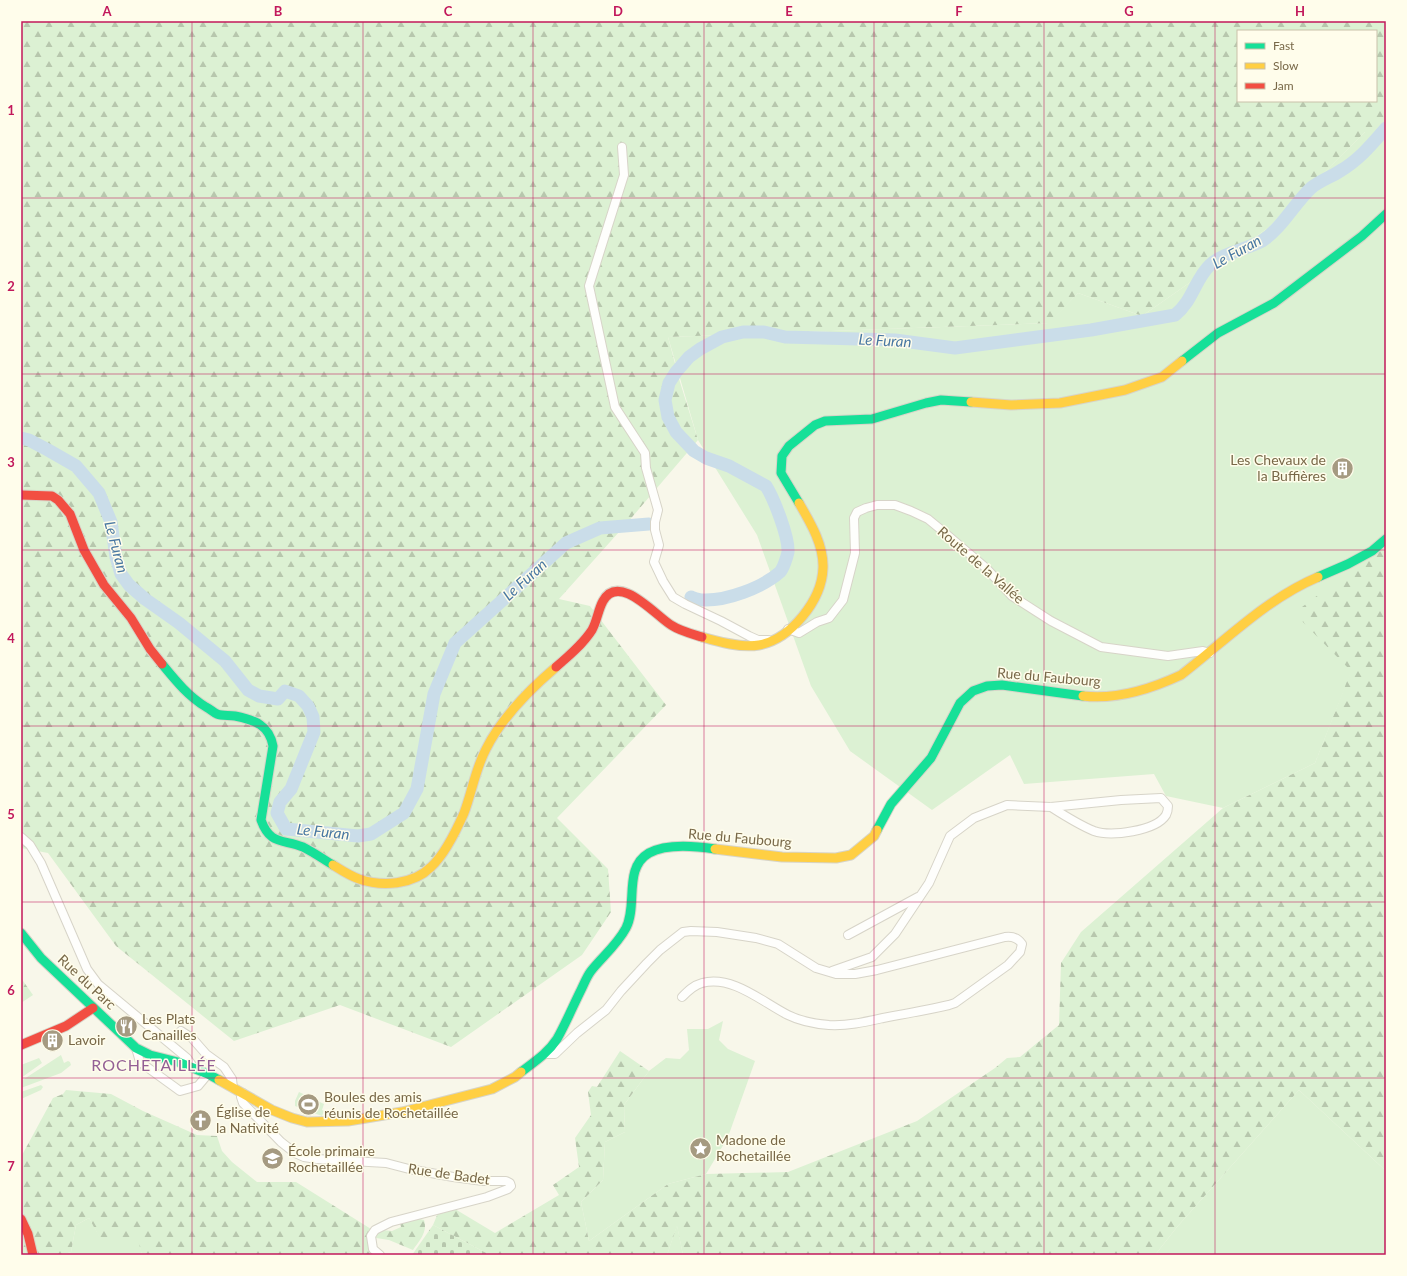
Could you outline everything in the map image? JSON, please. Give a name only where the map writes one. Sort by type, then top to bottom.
[{"type":"street","points":[[622,147],[624,175],[589,286],[615,407],[645,453],[646,468],[658,510],[655,526],[659,545],[654,562],[674,597],[685,604],[758,640],[775,640]]},
{"type":"street","points":[[21,494],[52,496],[58,500],[70,514],[84,550],[104,585],[131,618],[150,649],[182,688],[195,700],[217,714],[235,716],[256,722],[265,728],[271,736],[272,746],[261,820],[268,835],[282,842],[300,846],[357,879],[382,884],[408,880],[432,866],[445,846],[463,814],[477,767],[483,753],[492,739],[519,702],[531,689],[553,671],[578,647],[591,631],[602,603],[607,596],[615,592],[624,591],[639,600],[670,624],[703,638],[734,644],[759,645],[775,640],[804,616],[817,596],[823,578],[822,554],[816,533],[781,473],[782,456],[789,446],[816,425],[824,421],[872,419],[941,400],[1011,405],[1060,403],[1103,396],[1148,383],[1162,377],[1218,333],[1274,303],[1362,236],[1386,214]]},
{"type":"street","name":"Route de la Vallée","points":[[788,629],[798,633],[817,622],[829,618],[843,600],[856,553],[854,518],[857,512],[876,505],[895,505],[928,519],[945,532],[986,568],[1012,596],[1051,621],[1101,647],[1168,656],[1203,651],[1210,653]]},
{"type":"street","name":"Rue du Faubourg","points":[[136,1048],[150,1055],[178,1062],[208,1074],[272,1110],[297,1119],[313,1122],[348,1121],[402,1112],[492,1089],[515,1077],[544,1054],[556,1040],[590,972],[626,928],[632,909],[633,876],[639,863],[649,853],[668,847],[694,846],[782,857],[836,858],[851,855],[874,836],[891,804],[931,758],[960,703],[973,691],[987,686],[1002,685],[1094,697],[1146,690],[1181,675],[1272,602],[1303,583],[1372,551],[1386,540]]},
{"type":"street","points":[[827,972],[840,969],[872,957],[895,934],[929,883],[950,836],[974,818],[1007,805],[1051,807],[1121,800],[1161,798],[1168,806],[1166,815],[1154,824],[1138,830],[1115,834],[1095,832],[1051,807]]},
{"type":"street","points":[[21,837],[30,845],[41,863],[87,969],[98,984],[187,1058],[196,1069]]},
{"type":"street","points":[[848,935],[920,896]]},
{"type":"street","points":[[544,1054],[554,1054],[576,1033],[606,1010],[647,963],[660,950],[683,932],[717,932],[756,938],[778,944],[816,968],[836,974],[855,974],[877,970],[1005,937],[1014,938],[1022,944],[1022,947],[1016,957],[1008,965],[949,1005],[847,1025],[812,1023],[789,1016],[746,990],[717,982],[702,983],[691,988],[682,997]]},
{"type":"street","name":"Rue du Parc","points":[[21,933],[41,958],[136,1048]]},
{"type":"street","points":[[21,1045],[66,1026],[93,1008]]},
{"type":"street","points":[[181,1031],[192,1038],[206,1054],[224,1067],[232,1079],[233,1088]]},
{"type":"street","points":[[136,1048],[140,1062],[180,1091],[198,1086],[208,1074]]},
{"type":"street","name":"Rue de Badet","points":[[243,1093],[241,1098],[243,1103],[263,1125],[286,1146],[304,1158],[317,1160],[386,1163],[453,1177],[483,1181],[506,1181],[510,1183],[511,1186],[508,1189],[487,1197],[402,1218],[383,1225],[375,1230],[371,1236],[373,1249],[380,1255]]},
{"type":"street","points":[[21,1219],[28,1234],[33,1255]]},
{"type":"green space","points":[[21,21],[1386,21],[1386,128],[1380,132],[1365,132],[1268,228],[1142,316],[1078,293],[1050,323],[668,337],[698,440],[559,599],[590,606],[666,705],[557,818],[608,869],[611,912],[582,955],[451,1047],[340,1005],[234,1041],[116,946],[48,853],[21,848]]},
{"type":"green space","points":[[1386,128],[1386,544],[1352,670],[1315,763],[1223,808],[1166,796],[1154,774],[1024,784],[1010,755],[932,810],[850,751],[811,686],[757,535],[698,440],[668,337],[1049,323],[1078,293],[1142,316],[1268,228],[1365,132],[1380,132]]},
{"type":"green space","points":[[1386,544],[1386,1171],[1299,1090],[1177,1227],[1155,1255],[683,1255],[677,1226],[667,1255],[490,1255],[433,1225],[438,1213],[455,1209],[495,1233],[559,1195],[553,1185],[579,1167],[575,1138],[591,1115],[588,1092],[592,1086],[597,1087],[620,1051],[649,1071],[624,1105],[625,1132],[605,1142],[603,1180],[581,1202],[589,1241],[668,1184],[706,1174],[788,1172],[917,1121],[995,1068],[1007,1058],[1020,1057],[1059,1025],[1061,963],[1081,932],[1223,808],[1315,763],[1351,671],[1294,613]]},
{"type":"green space","points":[[21,978],[33,995],[21,1003]]},
{"type":"green space","points":[[723,1021],[719,1040],[728,1049],[755,1061],[728,1137],[706,1174],[668,1184],[589,1241],[581,1202],[603,1180],[605,1142],[625,1132],[624,1105],[649,1071],[666,1058],[680,1059],[689,1050],[687,1029],[708,1029]]},
{"type":"green space","points":[[61,1055],[64,1063],[68,1061],[71,1065],[61,1073],[21,1088],[21,1081]]},
{"type":"green space","points":[[39,1058],[42,1063],[21,1078],[21,1065]]},
{"type":"green space","points":[[41,1085],[43,1087],[41,1090],[21,1099],[21,1092]]},
{"type":"green space","points":[[66,1090],[111,1094],[143,1111],[197,1135],[217,1136],[222,1151],[232,1162],[257,1182],[296,1182],[371,1229],[369,1243],[375,1255],[142,1255],[138,1240],[101,1240],[89,1218],[76,1225],[71,1252],[62,1255],[21,1255],[21,1157],[53,1098],[63,1094]]},
{"type":"green space","points":[[1299,1090],[1386,1171],[1386,1255],[1155,1255],[1177,1227]]},
{"type":"green space","name":"Boules des amis réunis de Rochetaillée","points":[[299,1092],[324,1104],[322,1116],[295,1106],[295,1101]]},
{"type":"green space","points":[[89,1218],[101,1239],[139,1240],[142,1255],[62,1255],[71,1252],[76,1225]]},
{"type":"green space","points":[[416,1218],[424,1220],[425,1228],[413,1250],[389,1240],[376,1238],[377,1232],[382,1230],[392,1231],[401,1227],[400,1222]]},
{"type":"green space","points":[[433,1225],[490,1255],[412,1255]]},
{"type":"green space","points":[[677,1225],[683,1255],[667,1255]]},
{"type":"waterway","name":"Le Furan","points":[[691,597],[701,600],[712,600],[733,596],[754,588],[780,572],[784,566],[788,552],[788,545],[780,518],[766,486],[729,466],[706,458],[694,451],[676,432],[668,417],[665,400],[669,383],[689,357],[700,349],[722,337],[743,332],[764,332],[785,337],[895,340],[955,348],[1091,330],[1175,315],[1186,303],[1201,277],[1210,265],[1228,254],[1262,241],[1269,236],[1282,223],[1311,188],[1347,167],[1365,151],[1386,128]]},
{"type":"waterway","name":"Le Furan","points":[[21,438],[29,440],[76,466],[99,493],[111,522],[116,557],[121,574],[129,585],[145,599],[179,623],[225,661],[248,690],[259,696],[278,699],[285,691],[299,696],[308,706],[313,717],[314,732],[291,789],[280,802],[277,813],[286,829],[358,836],[371,834],[404,813],[417,789],[434,694],[455,643],[566,543],[600,528],[649,524]]},
{"type":"traffic: fast","points":[[1182,361],[1218,333],[1274,303],[1362,236],[1386,214]]},
{"type":"traffic: fast","points":[[799,503],[781,473],[782,456],[789,446],[815,425],[825,421],[872,419],[941,400],[971,402]]},
{"type":"traffic: fast","points":[[1318,577],[1348,564],[1372,551],[1386,539]]},
{"type":"traffic: fast","points":[[162,664],[188,693],[214,712],[219,715],[249,719],[264,728],[268,733],[273,746],[261,820],[268,834],[278,840],[303,847],[333,865]]},
{"type":"traffic: fast","points":[[877,830],[891,804],[931,758],[960,703],[973,691],[987,686],[1002,685],[1083,696]]},
{"type":"traffic: fast","points":[[521,1072],[549,1049],[557,1039],[590,973],[614,945],[626,928],[631,909],[633,877],[641,860],[649,853],[664,848],[691,846],[715,849]]},
{"type":"traffic: fast","points":[[21,933],[41,958],[136,1048],[150,1055],[178,1062],[219,1080]]},
{"type":"traffic: slow","points":[[971,402],[1011,405],[1060,403],[1125,390],[1162,377],[1182,361]]},
{"type":"traffic: slow","points":[[702,637],[723,643],[745,646],[759,645],[782,635],[803,616],[811,605],[821,580],[823,559],[819,542],[799,503]]},
{"type":"traffic: slow","points":[[1083,696],[1095,697],[1121,695],[1146,689],[1181,675],[1263,609],[1299,586],[1318,577]]},
{"type":"traffic: slow","points":[[333,865],[349,875],[368,882],[377,883],[397,883],[406,881],[424,873],[431,867],[445,849],[464,813],[479,765],[492,737],[517,705],[556,667]]},
{"type":"traffic: slow","points":[[715,849],[782,857],[836,858],[851,855],[874,836],[877,830]]},
{"type":"traffic: slow","points":[[219,1080],[272,1110],[292,1118],[307,1122],[348,1121],[402,1112],[492,1089],[515,1077],[521,1072]]},
{"type":"traffic: jam","points":[[21,495],[52,496],[58,500],[70,514],[84,550],[104,585],[131,618],[150,649],[162,664]]},
{"type":"traffic: jam","points":[[556,667],[576,650],[592,630],[603,601],[610,593],[618,591],[628,593],[675,627],[702,637]]},
{"type":"traffic: jam","points":[[21,1045],[66,1026],[93,1008]]},
{"type":"traffic: jam","points":[[21,1219],[28,1234],[33,1255]]},
{"type":"place","name":"Les Chevaux de la Buffières","points":[[1342,468]]},
{"type":"place","name":"Les Plats Canailles","points":[[126,1027]]},
{"type":"place","name":"Lavoir","points":[[53,1040]]},
{"type":"place","name":"Boules des amis réunis de Rochetaillée","points":[[309,1105]]},
{"type":"place","name":"Église de la Nativité","points":[[200,1120]]},
{"type":"place","name":"Madone de Rochetaillée","points":[[701,1148]]},
{"type":"place","name":"École primaire Rochetaillée","points":[[272,1159]]},
{"type":"district","name":"ROCHETAILLÉE","points":[[154,1065]]}]
